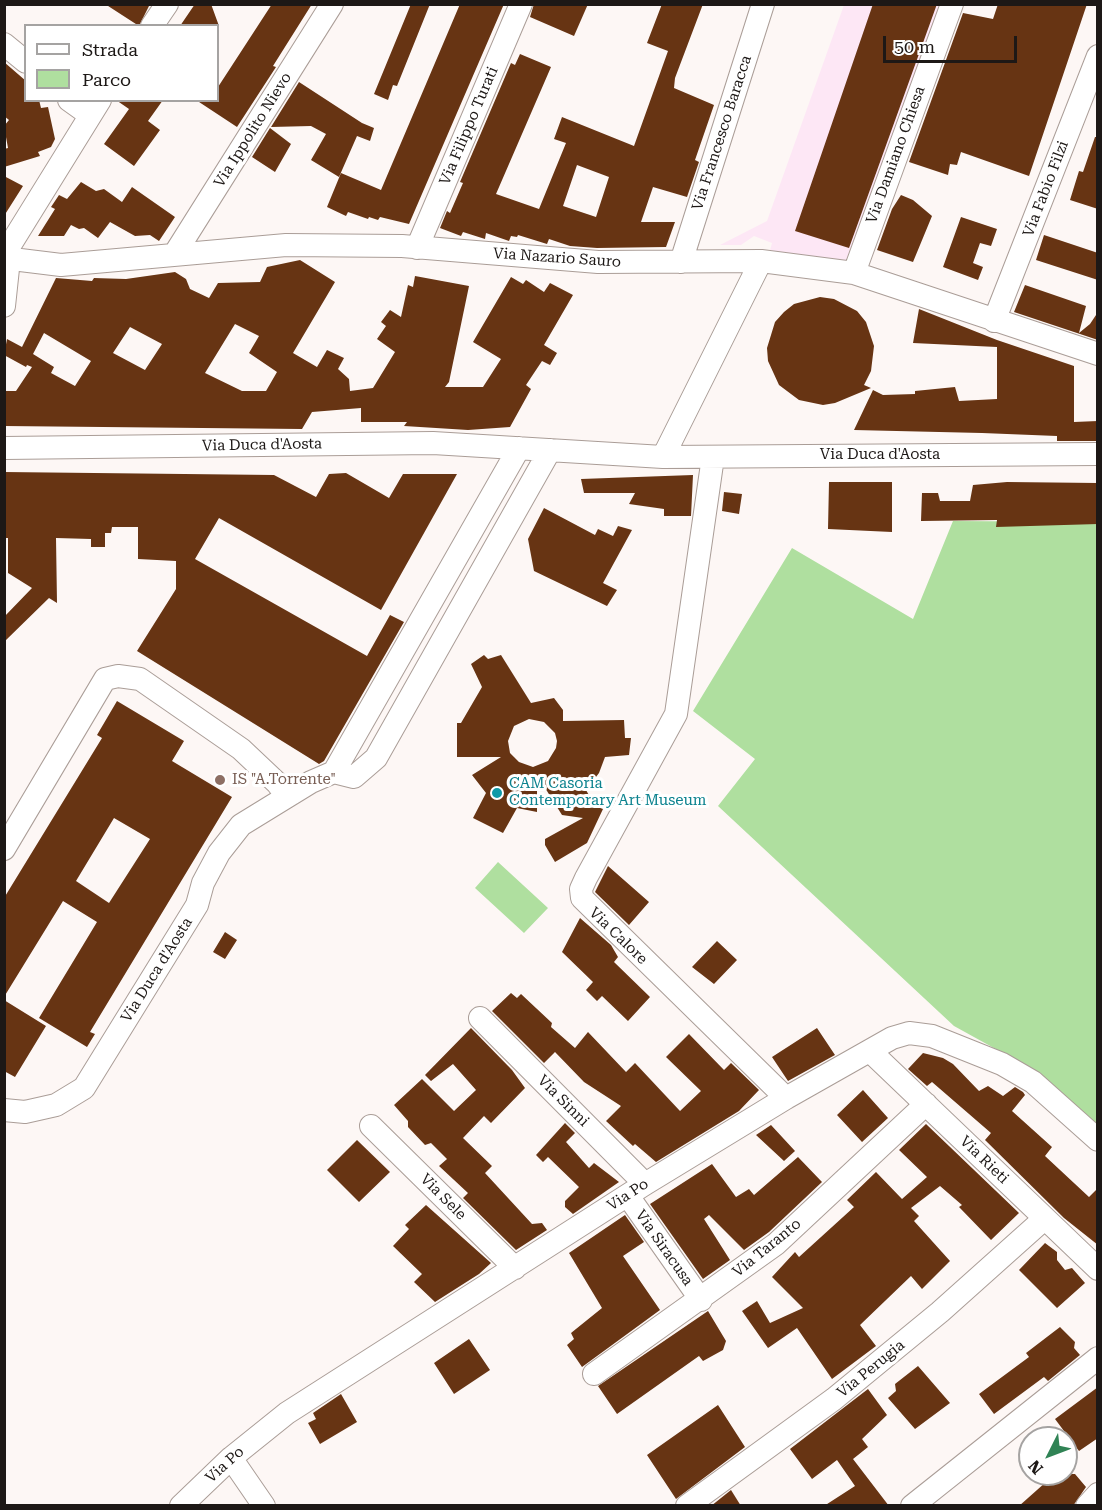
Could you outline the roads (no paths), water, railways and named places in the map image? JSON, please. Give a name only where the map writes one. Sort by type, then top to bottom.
[{"type":"street","points":[[153,24],[167,4]]},
{"type":"street","name":"Via Ippolito Nievo","points":[[174,255],[332,4]]},
{"type":"street","name":"Via Filippo Turati","points":[[417,248],[521,4]]},
{"type":"street","name":"Via Francesco Baracca","points":[[681,262],[763,4]]},
{"type":"street","name":"Via Damiano Chiesa","points":[[854,273],[952,4]]},
{"type":"street","points":[[4,44],[24,60]]},
{"type":"street","name":"Via Fabio Filzi","points":[[994,321],[1098,56]]},
{"type":"street","points":[[4,306],[6,258],[95,108],[76,102]]},
{"type":"street","name":"Via Nazario Sauro","points":[[6,258],[61,265],[285,245],[417,248],[598,262],[761,261],[854,273],[1098,354]]},
{"type":"street","points":[[663,457],[761,261]]},
{"type":"street","name":"Via Duca d'Aosta","points":[[4,448],[433,442],[663,457],[1098,454]]},
{"type":"street","points":[[334,772],[519,448]]},
{"type":"street","name":"Via Duca d'Aosta","points":[[4,1110],[25,1112],[56,1105],[84,1088],[197,905],[203,883],[219,854],[241,825],[311,782],[334,772],[354,777],[376,758],[550,450]]},
{"type":"street","name":"Via Calore","points":[[713,457],[676,714],[586,878],[581,889],[582,898],[786,1098]]},
{"type":"street","points":[[4,849],[105,679],[118,676],[140,679],[241,749],[277,783],[287,796]]},
{"type":"street","name":"Via Sinni","points":[[480,1018],[637,1190]]},
{"type":"street","name":"Via Po","points":[[181,1506],[231,1458],[287,1413],[637,1190],[786,1098],[892,1038],[909,1033],[962,1046],[1002,1064],[1033,1082],[1098,1140]]},
{"type":"street","name":"Via Rieti","points":[[870,1051],[1098,1269]]},
{"type":"street","name":"Via Taranto","points":[[594,1374],[701,1300],[776,1244],[926,1104]]},
{"type":"street","name":"Via Sele","points":[[371,1126],[516,1269]]},
{"type":"street","name":"Via Siracusa","points":[[637,1190],[701,1300]]},
{"type":"street","name":"Via Perugia","points":[[687,1506],[834,1399],[940,1312],[1044,1219]]},
{"type":"street","points":[[912,1506],[1098,1358]]},
{"type":"street","points":[[231,1458],[264,1506]]},
{"type":"street","points":[[1087,1506],[1098,1494]]},
{"type":"place","name":"IS \"A.Torrente\"","points":[[220,780]]},
{"type":"place","name":"CAM Casoria Contemporary Art Museum","points":[[497,793]]}]
